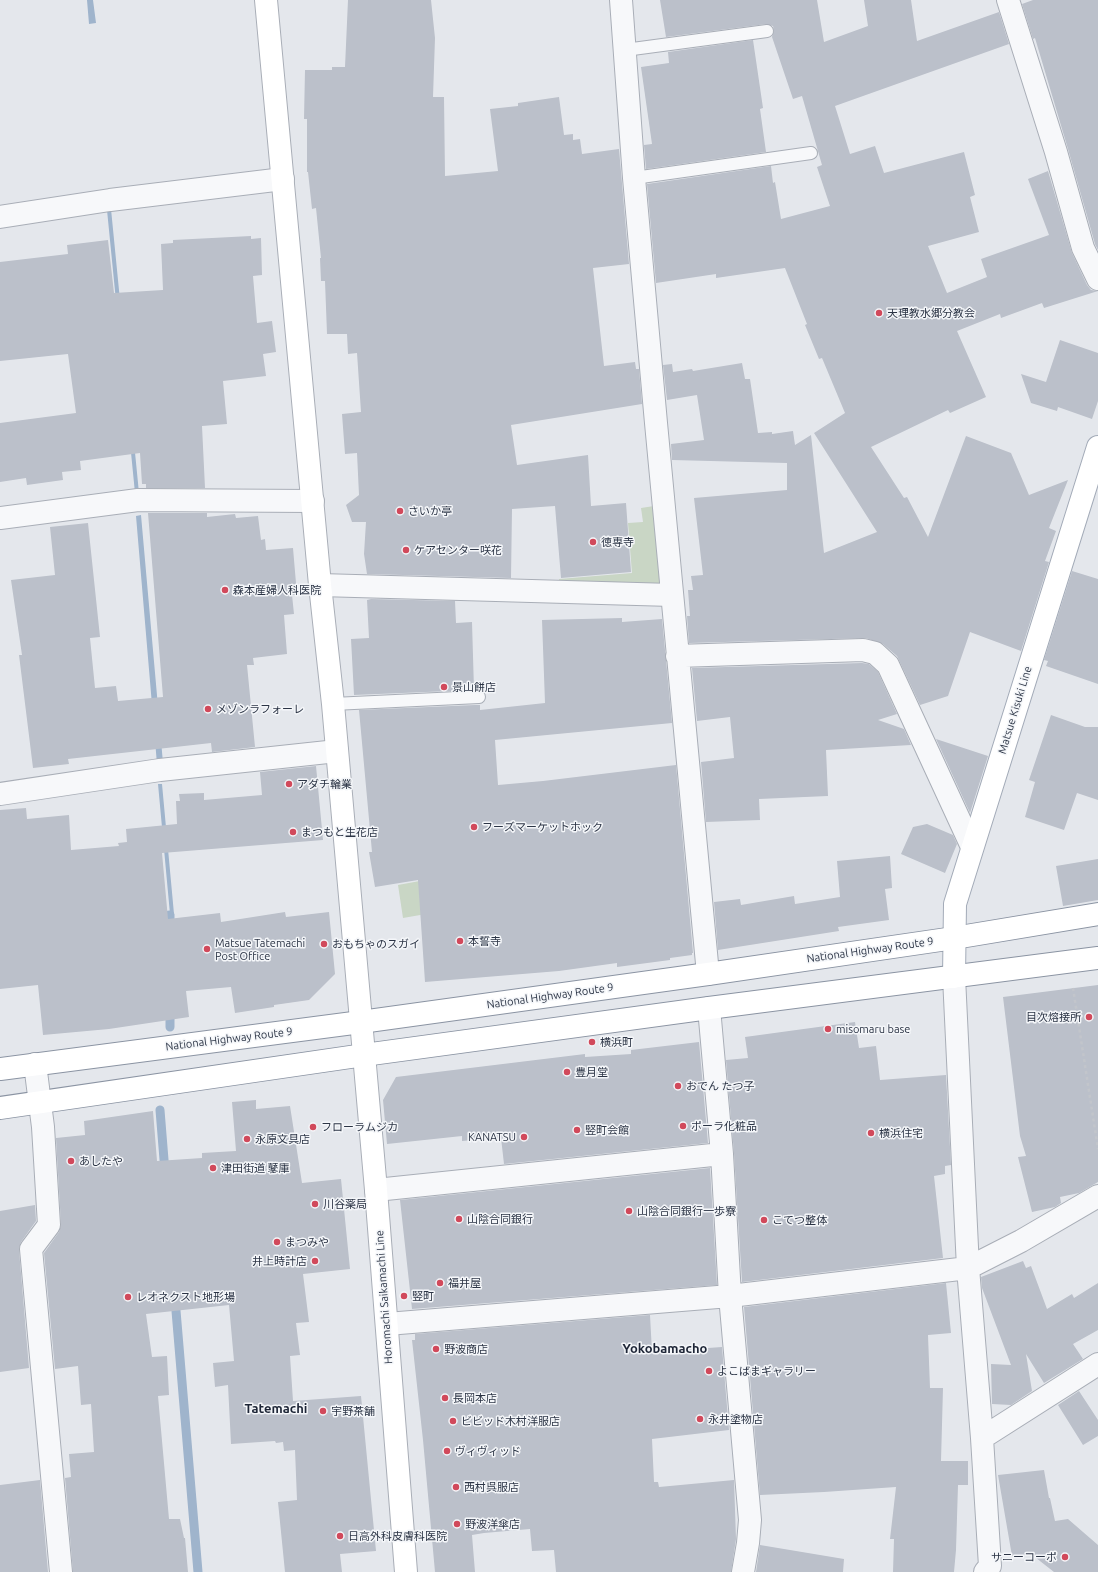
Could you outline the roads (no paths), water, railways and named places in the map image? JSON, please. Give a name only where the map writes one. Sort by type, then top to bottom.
[{"type":"main road","name":"Horomachi Saikamachi Line","points":[[266,0],[320,585],[333,704],[376,1190],[406,1572]]},
{"type":"main road","name":"Matsue Kisuki Line","points":[[954,977],[955,904],[1098,447]]},
{"type":"main road","name":"National Highway Route 9","points":[[0,1069],[361,1022],[708,974],[954,938],[1098,914]]},
{"type":"main road","points":[[0,1108],[364,1055],[709,1008],[1098,958]]},
{"type":"street","points":[[621,0],[634,178],[677,656],[708,974]]},
{"type":"street","points":[[1008,0],[1056,152],[1083,248],[1098,279]]},
{"type":"street","points":[[0,217],[110,200],[283,179]]},
{"type":"street","points":[[0,518],[138,500],[313,502]]},
{"type":"street","points":[[320,585],[672,595]]},
{"type":"street","points":[[677,656],[864,650],[875,652],[888,665],[972,848]]},
{"type":"street","points":[[0,794],[160,770],[337,751]]},
{"type":"street","points":[[954,977],[968,1268],[982,1438],[990,1566],[985,1572]]},
{"type":"street","points":[[709,1008],[722,1154],[730,1296],[750,1520],[743,1572]]},
{"type":"street","points":[[35,1064],[43,1127],[49,1225],[31,1249],[61,1572]]},
{"type":"street","points":[[376,1190],[722,1154]]},
{"type":"street","points":[[387,1324],[730,1296],[968,1268],[1021,1241],[1098,1196]]},
{"type":"street","points":[[982,1438],[1098,1364]]},
{"type":"lane","points":[[625,50],[767,31]]},
{"type":"lane","points":[[634,178],[811,153]]},
{"type":"lane","points":[[333,704],[479,697]]},
{"type":"water","points":[[87,0],[93,0],[96,23],[89,24]]},
{"type":"water","points":[[111,209],[139,493],[135,493],[107,210]]},
{"type":"water","points":[[141,515],[163,763],[157,764],[136,516]]},
{"type":"water","points":[[158,784],[162,784],[174,914],[170,914]]},
{"type":"waterway","points":[[156,917],[170,915],[170,930]]},
{"type":"waterway","points":[[170,1009],[170,1027]]},
{"type":"waterway","points":[[160,1110],[165,1172]]},
{"type":"waterway","points":[[175,1299],[198,1572]]},
{"type":"place","name":"天理教水郷分教会","points":[[879,313]]},
{"type":"place","name":"さいか亭","points":[[400,511]]},
{"type":"place","name":"徳専寺","points":[[593,542]]},
{"type":"place","name":"ケアセンター咲花","points":[[406,550]]},
{"type":"place","name":"森本産婦人科医院","points":[[225,590]]},
{"type":"place","name":"景山餅店","points":[[444,687]]},
{"type":"place","name":"メゾンラフォーレ","points":[[208,709]]},
{"type":"place","name":"アダチ輪業","points":[[289,784]]},
{"type":"place","name":"フーズマーケットホック","points":[[474,827]]},
{"type":"place","name":"まつもと生花店","points":[[293,832]]},
{"type":"place","name":"本誓寺","points":[[460,941]]},
{"type":"place","name":"おもちゃのスガイ","points":[[324,944]]},
{"type":"place","name":"Matsue Tatemachi Post Office","points":[[207,949]]},
{"type":"place","name":"目次熔接所","points":[[1089,1017]]},
{"type":"place","name":"misomaru base","points":[[828,1029]]},
{"type":"place","name":"横浜町","points":[[592,1042]]},
{"type":"place","name":"豊月堂","points":[[567,1072]]},
{"type":"place","name":"おでん たつ子","points":[[678,1086]]},
{"type":"place","name":"ポーラ化粧品","points":[[683,1126]]},
{"type":"place","name":"フローラムジカ","points":[[313,1127]]},
{"type":"place","name":"竪町会館","points":[[577,1130]]},
{"type":"place","name":"横浜住宅","points":[[871,1133]]},
{"type":"place","name":"KANATSU","points":[[524,1137]]},
{"type":"place","name":"永原文具店","points":[[247,1139]]},
{"type":"place","name":"あしたや","points":[[71,1161]]},
{"type":"place","name":"津田街道 鼕庫","points":[[213,1168]]},
{"type":"place","name":"川谷薬局","points":[[315,1204]]},
{"type":"place","name":"山陰合同銀行一歩寮","points":[[629,1211]]},
{"type":"place","name":"山陰合同銀行","points":[[459,1219]]},
{"type":"place","name":"こてつ整体","points":[[764,1220]]},
{"type":"place","name":"まつみや","points":[[277,1242]]},
{"type":"place","name":"井上時計店","points":[[315,1261]]},
{"type":"place","name":"福井屋","points":[[440,1283]]},
{"type":"place","name":"竪町","points":[[404,1296]]},
{"type":"place","name":"レオネクスト地形場","points":[[128,1297]]},
{"type":"place","name":"野波商店","points":[[436,1349]]},
{"type":"place","name":"よこばまギャラリー","points":[[709,1371]]},
{"type":"place","name":"長岡本店","points":[[445,1398]]},
{"type":"place","name":"宇野茶舗","points":[[323,1411]]},
{"type":"place","name":"永井塗物店","points":[[700,1419]]},
{"type":"place","name":"ビビッド木村洋服店","points":[[453,1421]]},
{"type":"place","name":"ヴィヴィッド","points":[[447,1451]]},
{"type":"place","name":"西村呉服店","points":[[456,1487]]},
{"type":"place","name":"野波洋傘店","points":[[457,1524]]},
{"type":"place","name":"日高外科皮膚科医院","points":[[340,1536]]},
{"type":"place","name":"サニーコーポ","points":[[1065,1557]]},
{"type":"district","name":"Yokobamacho","points":[[665,1349]]},
{"type":"district","name":"Tatemachi","points":[[276,1409]]}]
